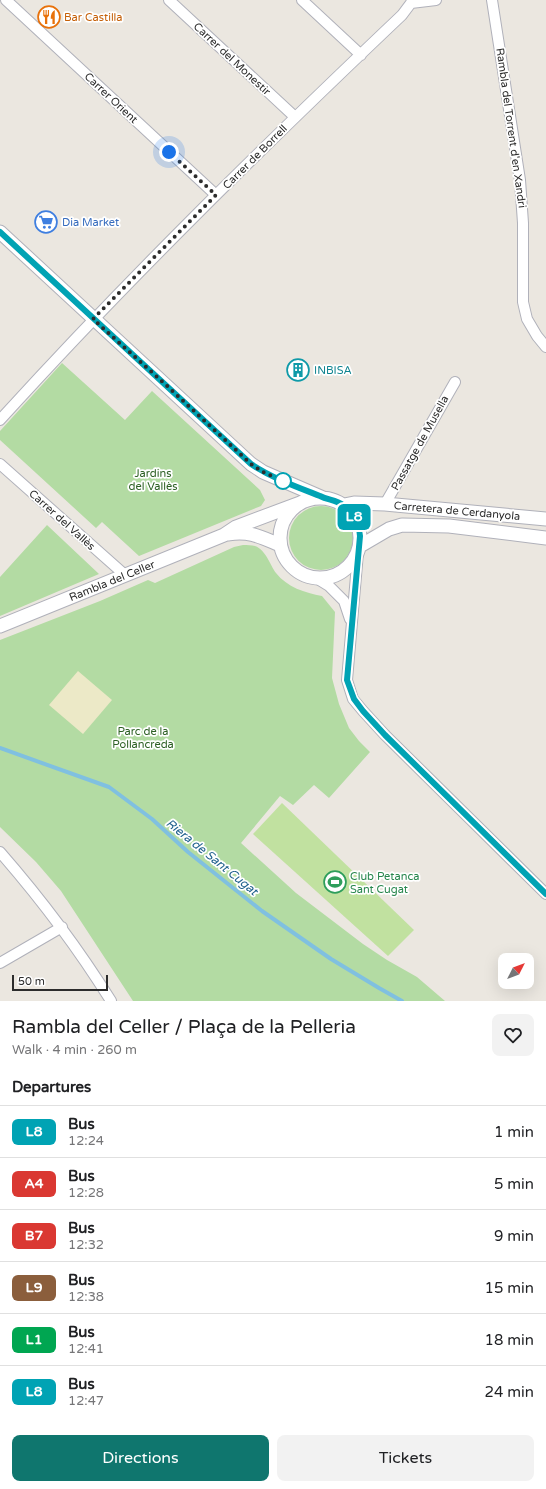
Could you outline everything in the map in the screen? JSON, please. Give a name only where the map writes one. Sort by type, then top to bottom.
[{"type":"street","name":"Carrer Orient","points":[[6,0],[216,195]]},
{"type":"street","name":"Carrer del Monestir","points":[[169,0],[295,117]]},
{"type":"street","points":[[302,0],[360,55]]},
{"type":"street","points":[[411,2],[436,0]]},
{"type":"street","name":"Rambla del Torrent d'en Xandri","points":[[492,0],[520,180],[523,223],[523,302],[527,319],[537,336],[546,347]]},
{"type":"street","name":"Carrer de Borrell","points":[[0,420],[93,319],[295,117],[402,15],[411,2]]},
{"type":"street","points":[[0,232],[251,464],[263,472],[323,498]]},
{"type":"street","name":"Passatge de Musella","points":[[385,504],[455,382]]},
{"type":"street","name":"Carrer del Vallès","points":[[0,464],[125,576]]},
{"type":"street","points":[[359,549],[351,564],[341,573],[329,578],[316,578],[303,575],[292,568],[284,557],[280,545],[280,533],[283,521],[290,510],[311,498],[334,500],[344,505],[353,515],[359,528],[359,549],[347,680],[354,699],[385,735],[546,894]]},
{"type":"street","name":"Rambla del Celler","points":[[224,535],[236,527],[300,503]]},
{"type":"street","name":"Carretera de Cerdanyola","points":[[344,505],[354,503],[385,504],[546,519]]},
{"type":"street","name":"Carretera de Cerdanyola","points":[[359,549],[374,537],[389,529],[402,525],[449,526],[546,538]]},
{"type":"street","name":"Rambla del Celler","points":[[0,626],[224,535],[238,532],[254,534],[280,545]]},
{"type":"street","points":[[316,578],[329,586],[344,601],[352,624]]},
{"type":"street","points":[[0,852],[29,885],[62,927],[88,963],[111,1001]]},
{"type":"street","points":[[0,963],[62,927]]},
{"type":"green space","name":"Jardins del Vallès","points":[[62,363],[125,420],[152,391],[260,490],[265,500],[261,506],[139,556],[102,522],[96,528],[0,440],[0,431]]},
{"type":"green space","points":[[315,506],[327,506],[344,515],[351,526],[353,538],[351,550],[344,561],[327,570],[315,570],[303,565],[294,556],[289,544],[289,532],[294,520],[303,511]]},
{"type":"green space","points":[[47,525],[99,574],[0,616],[0,577]]},
{"type":"green space","name":"Parc de la Pollancreda","points":[[243,545],[259,548],[265,554],[280,578],[297,589],[322,596],[335,612],[332,678],[339,704],[349,728],[370,752],[329,798],[314,785],[293,805],[280,796],[241,843],[296,893],[363,944],[417,977],[445,1001],[133,1001],[61,891],[36,862],[0,827],[0,640],[100,601],[148,580],[155,583],[234,547]]},
{"type":"green space","name":"Club Petanca Sant Cugat","points":[[282,803],[414,930],[388,956],[253,834]]},
{"type":"sand","points":[[78,671],[112,700],[83,734],[49,705]]},
{"type":"waterway","name":"Riera de Sant Cugat","points":[[0,748],[109,787],[152,819],[188,852],[262,911],[331,959],[402,1001]]},
{"type":"bus line","name":"L8","points":[[0,232],[251,464],[263,472],[323,498],[334,500],[344,505],[351,512],[356,519],[360,536],[347,680],[354,699],[385,735],[546,894]]},
{"type":"place","name":"Bar Castilla","points":[[49,17]]},
{"type":"place","name":"Dia Market","points":[[46,222]]},
{"type":"place","name":"INBISA","points":[[298,370]]},
{"type":"place","name":"Club Petanca Sant Cugat","points":[[335,882]]},
{"type":"route","points":[[169,152],[216,195],[93,319],[251,464],[263,472],[288,483],[283,481]]}]
